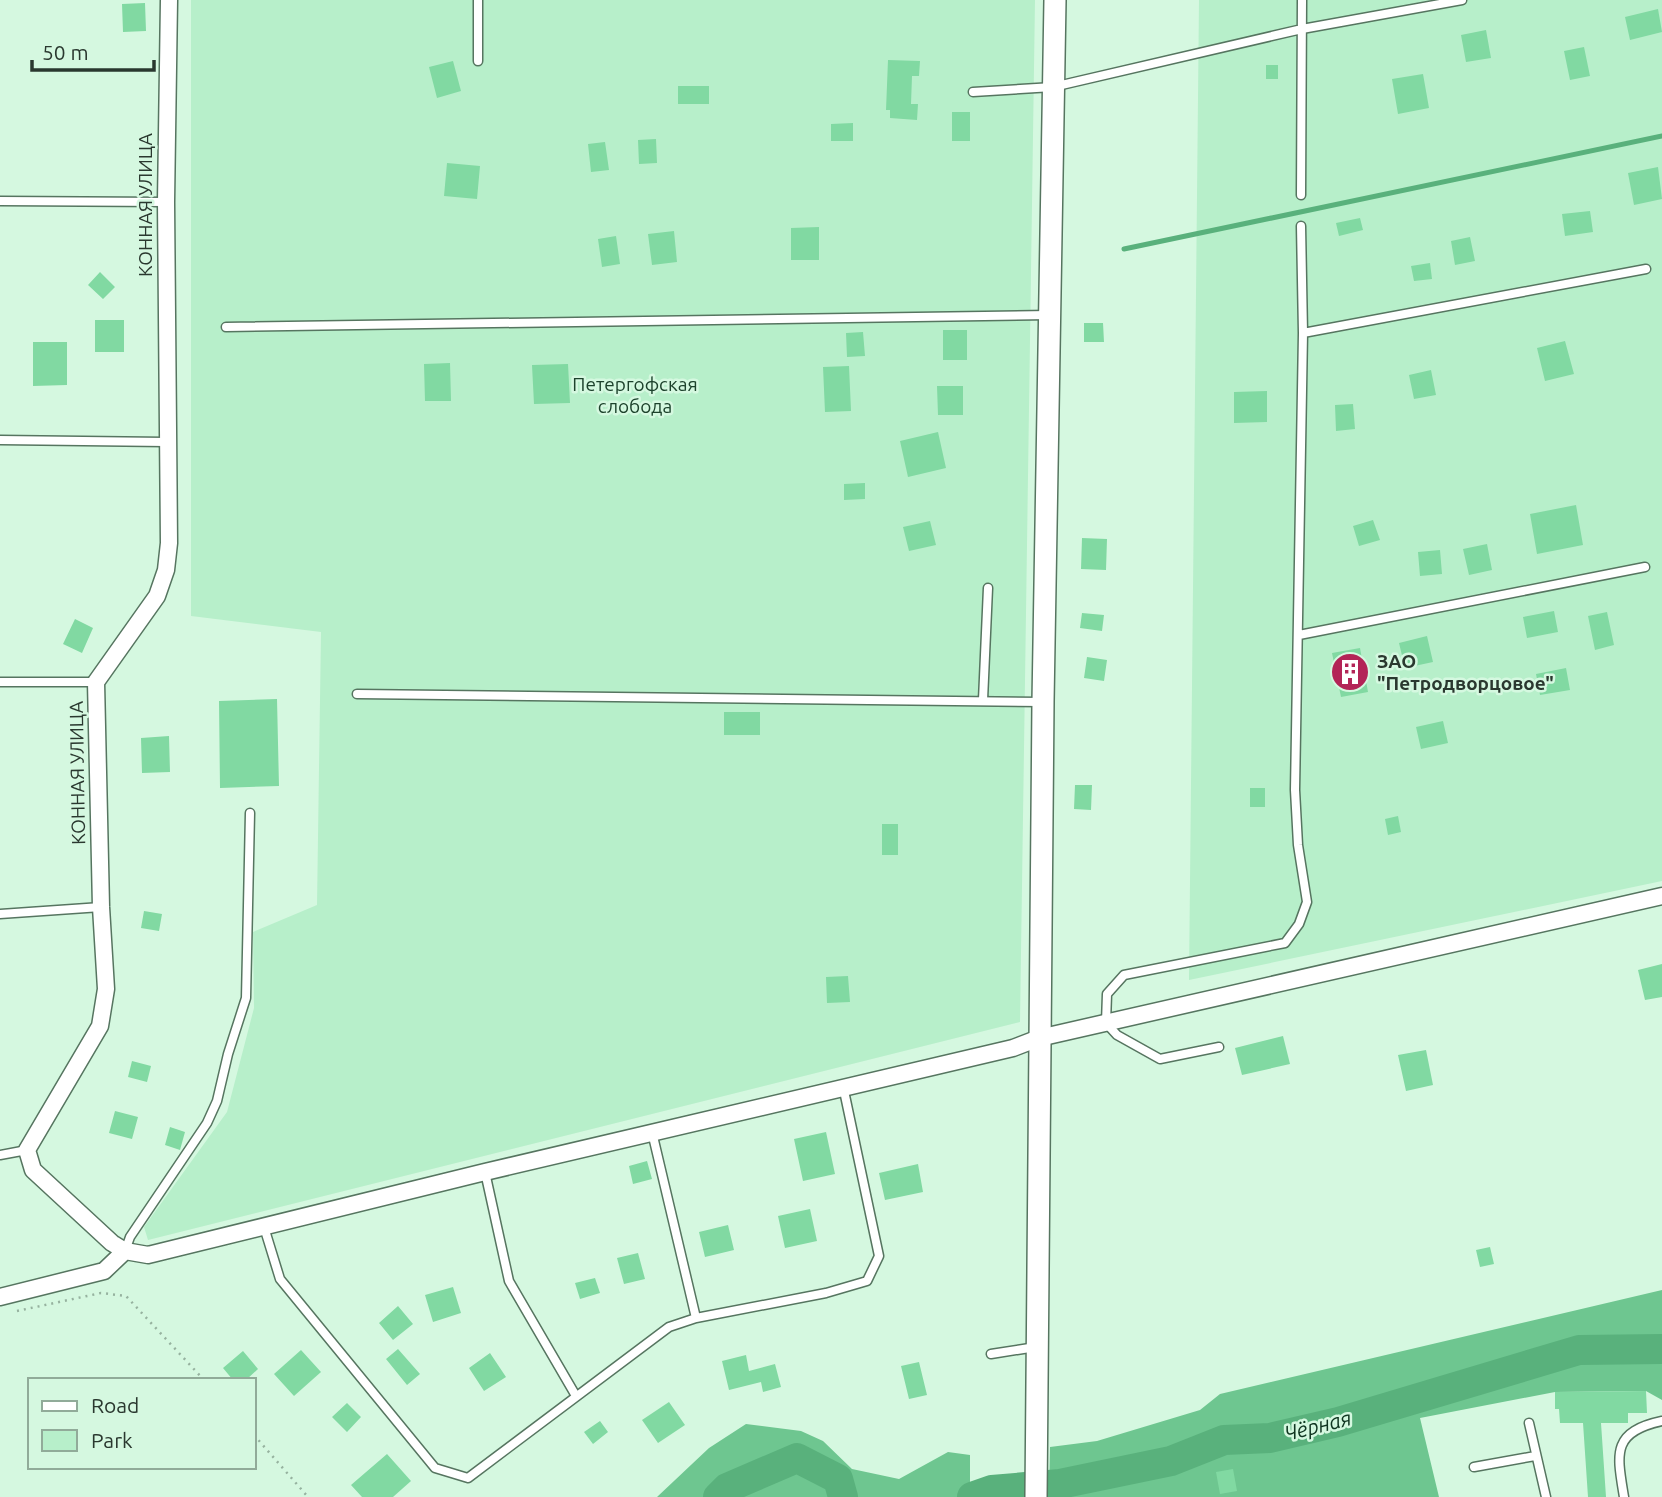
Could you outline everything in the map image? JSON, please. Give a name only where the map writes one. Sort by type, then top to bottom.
[{"type":"street","name":"КОННАЯ УЛИЦА","points":[[27,1150],[100,1026],[106,989],[101,907],[96,682],[157,596],[166,570],[169,543],[166,442],[166,202],[169,0]]},
{"type":"street","points":[[1036,1497],[1043,702],[1055,0]]},
{"type":"street","points":[[27,1150],[33,1170],[112,1243],[124,1251],[148,1255],[485,1171],[1013,1048],[1039,1038],[1662,896]]},
{"type":"street","points":[[0,1297],[104,1271],[124,1251]]},
{"type":"lane","points":[[478,0],[478,61]]},
{"type":"lane","points":[[1300,195],[1302,0]]},
{"type":"lane","points":[[974,92],[1054,87],[1302,29],[1462,0]]},
{"type":"lane","points":[[0,201],[166,202]]},
{"type":"lane","points":[[1219,1047],[1160,1059],[1117,1035],[1106,1023],[1107,994],[1124,975],[1285,943],[1299,924],[1307,902],[1298,845],[1295,790],[1303,333],[1300,226]]},
{"type":"lane","points":[[1303,333],[1646,269]]},
{"type":"lane","points":[[226,327],[1049,315]]},
{"type":"lane","points":[[0,440],[166,442]]},
{"type":"lane","points":[[1299,635],[1645,567]]},
{"type":"lane","points":[[983,700],[988,588]]},
{"type":"lane","points":[[0,682],[96,682]]},
{"type":"lane","points":[[357,694],[1043,702]]},
{"type":"lane","points":[[124,1251],[130,1237],[207,1123],[217,1101],[228,1054],[246,998],[250,813]]},
{"type":"lane","points":[[0,914],[101,907]]},
{"type":"lane","points":[[264,1227],[280,1279],[435,1468],[468,1478],[669,1327],[695,1318],[826,1293],[867,1280],[879,1256],[843,1086]]},
{"type":"lane","points":[[652,1132],[695,1318]]},
{"type":"lane","points":[[0,1155],[27,1150]]},
{"type":"lane","points":[[485,1171],[509,1281],[576,1396]]},
{"type":"lane","points":[[991,1354],[1038,1346]]},
{"type":"lane","points":[[1625,1497],[1619,1455],[1624,1440],[1634,1430],[1662,1422]]},
{"type":"lane","points":[[1529,1423],[1546,1497]]},
{"type":"lane","points":[[1474,1467],[1535,1456]]},
{"type":"path","points":[[17,1311],[101,1293],[126,1296],[202,1378]]},
{"type":"path","points":[[256,1437],[309,1497]]},
{"type":"green space","name":"Петергофская слобода","points":[[191,0],[1035,0],[1020,1022],[148,1240],[144,1227],[227,1112],[254,1008],[253,932],[317,905],[321,632],[191,616]]},
{"type":"green space","points":[[1199,0],[1662,0],[1662,881],[1189,980]]},
{"type":"green space","points":[[1662,1290],[1662,1400],[1646,1391],[1555,1392],[1420,1418],[1439,1497],[1049,1497],[1050,1447],[1097,1441],[1200,1410],[1220,1394]]},
{"type":"green space","points":[[746,1424],[801,1431],[823,1441],[852,1469],[899,1479],[948,1452],[970,1455],[970,1497],[657,1497],[709,1448]]},
{"type":"building","points":[[145,3],[146,31],[123,32],[122,4]]},
{"type":"building","points":[[1658,9],[1662,32],[1630,40],[1625,17]]},
{"type":"building","points":[[1486,30],[1491,58],[1466,62],[1461,35]]},
{"type":"building","points":[[1584,47],[1590,76],[1570,80],[1564,51]]},
{"type":"building","points":[[888,60],[920,61],[919,76],[912,76],[911,104],[918,104],[917,120],[890,118],[890,110],[886,110]]},
{"type":"building","points":[[453,61],[461,91],[437,98],[429,67]]},
{"type":"building","points":[[1266,65],[1278,65],[1278,79],[1266,79]]},
{"type":"building","points":[[1423,74],[1429,108],[1398,114],[1392,79]]},
{"type":"building","points":[[678,86],[709,86],[709,104],[678,104]]},
{"type":"building","points":[[952,112],[970,112],[970,141],[952,141]]},
{"type":"building","points":[[853,123],[853,141],[831,141],[831,124]]},
{"type":"building","points":[[656,139],[657,163],[639,164],[638,140]]},
{"type":"building","points":[[605,142],[609,170],[591,172],[588,144]]},
{"type":"building","points":[[447,163],[480,166],[477,199],[444,196]]},
{"type":"building","points":[[1658,167],[1662,199],[1634,205],[1628,173]]},
{"type":"building","points":[[1590,211],[1593,232],[1565,236],[1562,214]]},
{"type":"building","points":[[1360,218],[1363,230],[1339,236],[1336,223]]},
{"type":"building","points":[[819,227],[819,260],[791,260],[791,228]]},
{"type":"building","points":[[674,231],[677,262],[652,265],[648,234]]},
{"type":"building","points":[[616,236],[620,264],[602,267],[598,239]]},
{"type":"building","points":[[1470,237],[1475,261],[1455,265],[1451,241]]},
{"type":"building","points":[[1430,263],[1432,279],[1414,281],[1411,266]]},
{"type":"building","points":[[100,272],[115,287],[103,299],[88,285]]},
{"type":"building","points":[[95,320],[124,320],[124,352],[95,352]]},
{"type":"building","points":[[1084,323],[1103,323],[1104,342],[1084,342]]},
{"type":"building","points":[[943,330],[967,330],[967,360],[943,360]]},
{"type":"building","points":[[863,332],[865,356],[847,357],[846,333]]},
{"type":"building","points":[[1565,341],[1574,374],[1545,381],[1537,348]]},
{"type":"building","points":[[33,342],[67,342],[67,385],[33,386]]},
{"type":"building","points":[[450,363],[451,401],[425,401],[424,364]]},
{"type":"building","points":[[568,364],[570,403],[534,404],[532,365]]},
{"type":"building","points":[[849,366],[851,411],[825,412],[823,367]]},
{"type":"building","points":[[1431,370],[1436,395],[1414,399],[1409,375]]},
{"type":"building","points":[[937,386],[963,386],[963,415],[938,415]]},
{"type":"building","points":[[1267,391],[1267,422],[1234,423],[1234,392]]},
{"type":"building","points":[[1353,404],[1355,429],[1336,431],[1335,405]]},
{"type":"building","points":[[938,432],[946,468],[908,477],[900,441]]},
{"type":"building","points":[[865,483],[865,499],[844,500],[844,484]]},
{"type":"building","points":[[1576,505],[1583,545],[1537,554],[1530,514]]},
{"type":"building","points":[[1373,520],[1380,540],[1359,546],[1353,526]]},
{"type":"building","points":[[930,521],[936,545],[909,551],[903,527]]},
{"type":"building","points":[[1082,538],[1107,539],[1106,570],[1081,569]]},
{"type":"building","points":[[1487,544],[1492,570],[1469,575],[1463,549]]},
{"type":"building","points":[[1440,550],[1442,574],[1420,576],[1418,552]]},
{"type":"building","points":[[1554,611],[1558,632],[1527,638],[1523,617]]},
{"type":"building","points":[[1607,612],[1614,645],[1595,650],[1588,616]]},
{"type":"building","points":[[1082,613],[1104,615],[1102,631],[1080,628]]},
{"type":"building","points":[[75,619],[93,628],[82,653],[63,644]]},
{"type":"building","points":[[1427,636],[1433,662],[1405,668],[1399,643]]},
{"type":"building","name":"ЗАО \"Петродворцовое\"","points":[[1360,648],[1368,692],[1341,697],[1332,653]]},
{"type":"building","points":[[1087,657],[1107,660],[1104,681],[1084,678]]},
{"type":"building","points":[[1566,668],[1570,690],[1540,695],[1536,674]]},
{"type":"building","points":[[277,699],[279,786],[220,788],[219,701]]},
{"type":"building","points":[[724,712],[760,712],[760,735],[724,735]]},
{"type":"building","points":[[1443,721],[1448,743],[1421,749],[1416,727]]},
{"type":"building","points":[[169,736],[170,772],[142,773],[141,738]]},
{"type":"building","points":[[1075,785],[1092,785],[1091,810],[1074,809]]},
{"type":"building","points":[[1250,788],[1265,788],[1265,807],[1250,807]]},
{"type":"building","points":[[1398,816],[1401,832],[1388,835],[1385,819]]},
{"type":"building","points":[[882,824],[898,824],[898,855],[882,855]]},
{"type":"building","points":[[144,911],[162,914],[159,931],[141,928]]},
{"type":"building","points":[[1662,964],[1662,997],[1645,1000],[1638,970]]},
{"type":"building","points":[[848,976],[850,1002],[827,1003],[826,977]]},
{"type":"building","points":[[1283,1036],[1290,1064],[1242,1075],[1235,1048]]},
{"type":"building","points":[[1426,1050],[1433,1085],[1406,1091],[1398,1055]]},
{"type":"building","points":[[132,1061],[151,1066],[147,1082],[128,1077]]},
{"type":"building","points":[[115,1111],[138,1117],[132,1139],[109,1133]]},
{"type":"building","points":[[170,1127],[185,1132],[180,1150],[165,1145]]},
{"type":"building","points":[[826,1132],[835,1174],[803,1181],[794,1139]]},
{"type":"building","points":[[647,1161],[652,1179],[633,1184],[629,1166]]},
{"type":"building","points":[[918,1164],[923,1192],[885,1200],[879,1173]]},
{"type":"building","points":[[810,1209],[817,1241],[785,1248],[778,1216]]},
{"type":"building","points":[[728,1225],[734,1250],[705,1257],[699,1232]]},
{"type":"building","points":[[1490,1247],[1494,1264],[1480,1267],[1476,1250]]},
{"type":"building","points":[[638,1253],[645,1279],[624,1284],[617,1258]]},
{"type":"building","points":[[595,1278],[600,1293],[580,1299],[575,1283]]},
{"type":"building","points":[[453,1287],[461,1313],[433,1322],[425,1295]]},
{"type":"building","points":[[398,1306],[413,1324],[393,1340],[379,1323]]},
{"type":"building","points":[[398,1349],[420,1374],[407,1385],[386,1359]]},
{"type":"building","points":[[301,1350],[321,1372],[294,1396],[274,1374]]},
{"type":"building","points":[[243,1351],[258,1369],[248,1378],[231,1378],[223,1368]]},
{"type":"building","points":[[490,1353],[506,1377],[484,1391],[469,1368]]},
{"type":"building","points":[[746,1355],[749,1371],[775,1364],[781,1387],[763,1392],[761,1382],[729,1390],[722,1361]]},
{"type":"building","points":[[919,1362],[927,1395],[909,1399],[901,1366]]},
{"type":"building","points":[[1646,1391],[1647,1413],[1628,1413],[1628,1423],[1601,1423],[1606,1497],[1588,1497],[1583,1423],[1560,1423],[1559,1409],[1555,1409],[1555,1392]]},
{"type":"building","points":[[669,1402],[685,1425],[658,1443],[642,1420]]},
{"type":"building","points":[[347,1403],[361,1417],[347,1432],[332,1417]]},
{"type":"building","points":[[600,1421],[608,1432],[593,1444],[584,1432]]},
{"type":"building","points":[[387,1454],[411,1481],[393,1497],[362,1497],[351,1485]]},
{"type":"building","points":[[1233,1469],[1237,1491],[1220,1494],[1216,1472]]},
{"type":"waterway","points":[[1124,249],[1662,136]]},
{"type":"waterway","name":"Чёрная","points":[[972,1497],[992,1490],[1060,1484],[1171,1461],[1224,1440],[1270,1438],[1338,1422],[1579,1350],[1662,1349]]},
{"type":"waterway","name":"Чёрная","points":[[718,1497],[727,1488],[797,1458],[838,1479],[843,1497]]},
{"type":"place","name":"ЗАО \"Петродворцовое\"","points":[[1350,672]]}]
